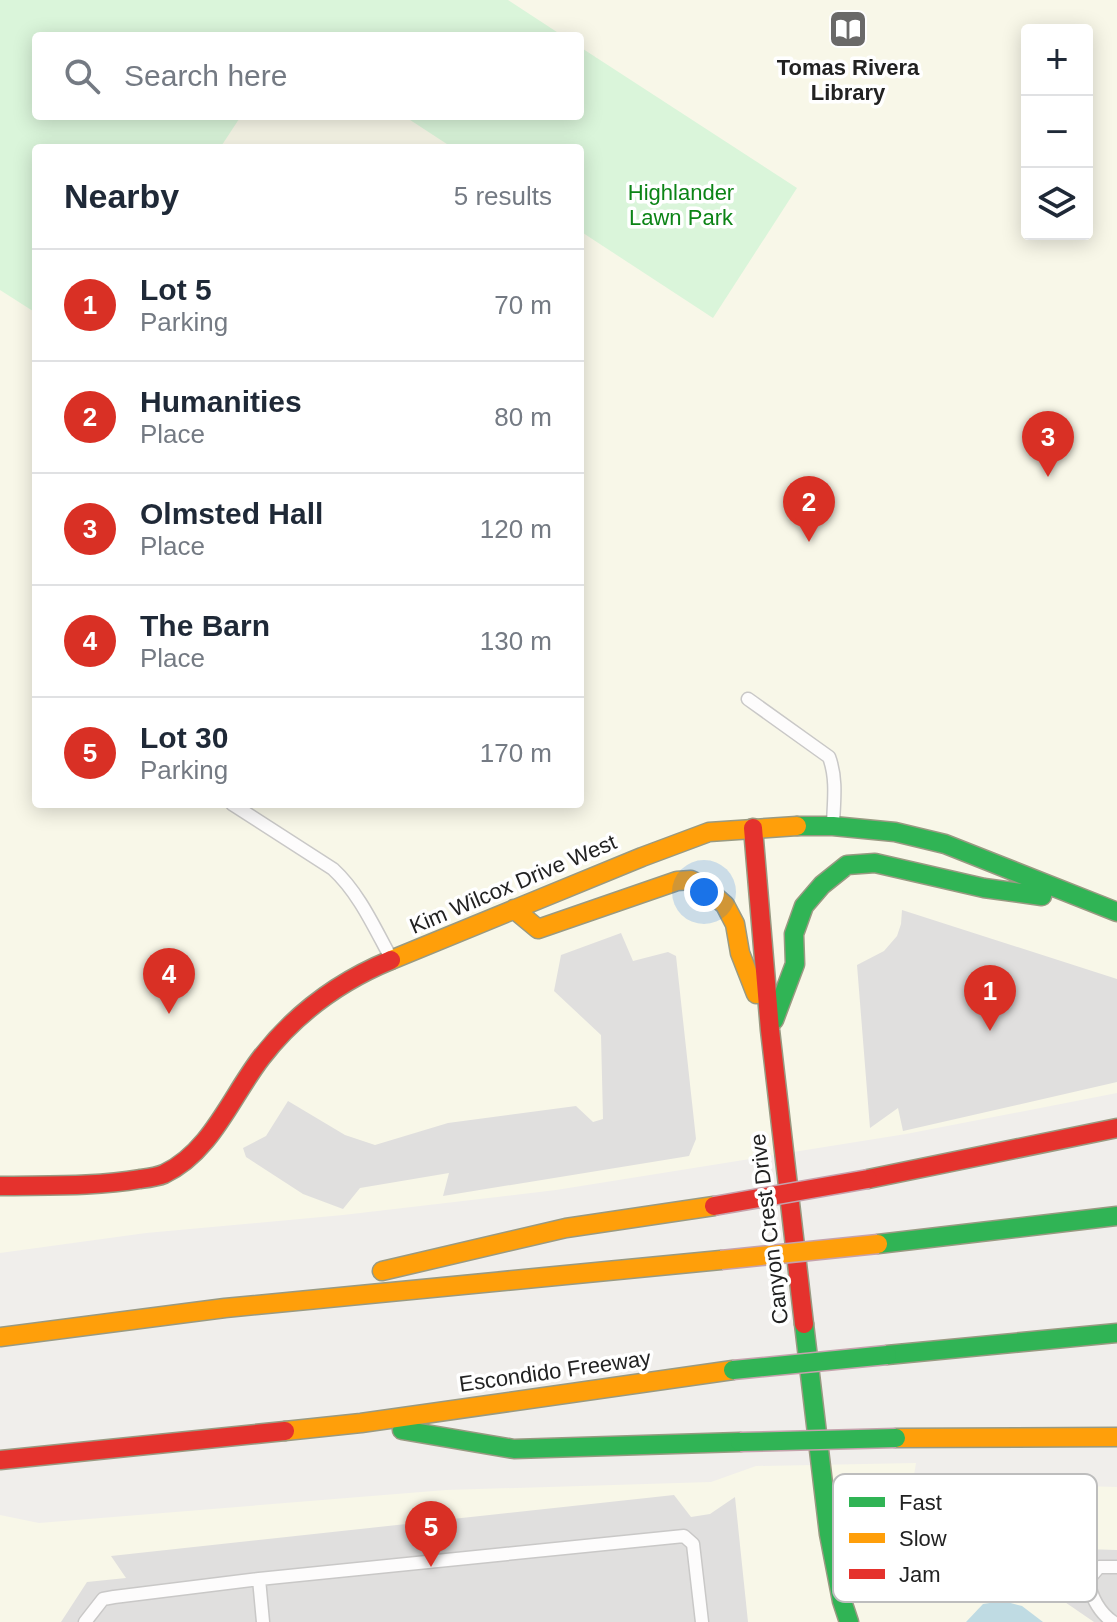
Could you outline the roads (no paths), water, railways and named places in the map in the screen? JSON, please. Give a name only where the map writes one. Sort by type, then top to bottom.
[{"type":"main road","name":"Kim Wilcox Drive West","points":[[0,1186],[117,1183],[162,1175],[187,1160],[207,1138],[261,1058],[291,1024],[309,1008],[363,972],[709,832],[833,826],[895,832],[945,844],[1117,912]]},
{"type":"main road","name":"Canyon Crest Drive","points":[[753,828],[770,1030],[833,1555]]},
{"type":"main road","points":[[770,1030],[795,964],[794,934],[804,906],[822,885],[847,865],[875,863],[984,888],[1092,902]]},
{"type":"main road","points":[[514,909],[538,929],[677,881],[691,880],[702,885],[725,905],[735,924],[740,953],[770,1030]]},
{"type":"main road","points":[[225,1308],[566,1228],[868,1179],[1117,1128]]},
{"type":"main road","points":[[0,1337],[225,1308],[878,1244],[1117,1216]]},
{"type":"main road","name":"Escondido Freeway","points":[[0,1460],[361,1423],[733,1370],[1117,1333]]},
{"type":"main road","points":[[361,1423],[514,1449],[896,1438],[1117,1437]]},
{"type":"main road","name":"Canyon Crest Drive","points":[[842,1602],[849,1622]]},
{"type":"lane","points":[[748,699],[829,757],[834,783],[833,826]]},
{"type":"lane","points":[[238,808],[333,869],[346,881],[393,960]]},
{"type":"lane","points":[[85,1622],[103,1599],[259,1579],[684,1536],[693,1544],[702,1622]]},
{"type":"lane","points":[[1097,1569],[1117,1567]]},
{"type":"lane","points":[[259,1579],[263,1622]]},
{"type":"lane","points":[[1096,1602],[1109,1621]]},
{"type":"water","points":[[1007,1602],[1022,1606],[1043,1622],[966,1622],[983,1604]]},
{"type":"place","name":"Tomas Rivera Library","points":[[848,29]]},
{"type":"place","name":"Olmsted Hall","points":[[1048,477]]},
{"type":"place","name":"Humanities","points":[[809,542]]},
{"type":"place","name":"The Barn","points":[[169,1014]]},
{"type":"place","name":"Lot 5","points":[[990,1031]]},
{"type":"place","name":"Lot 30","points":[[431,1567]]},
{"type":"park label","name":"Highlander Lawn Park","points":[[681,204]]}]
